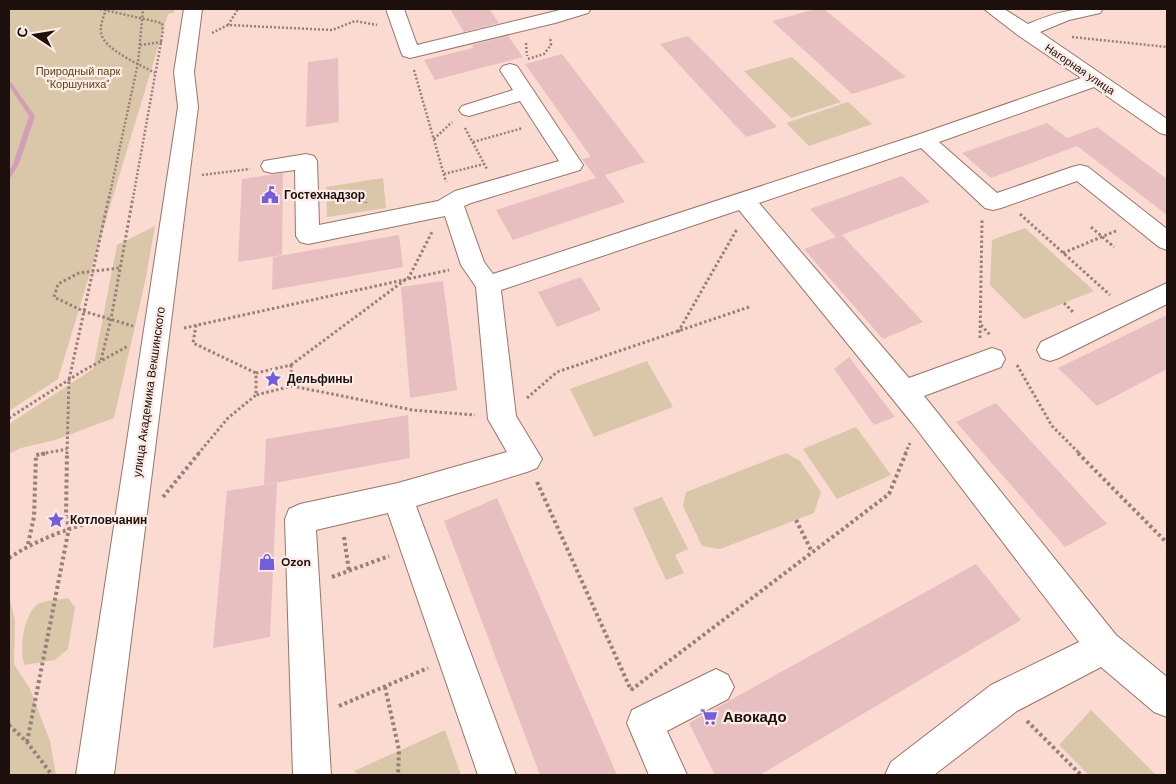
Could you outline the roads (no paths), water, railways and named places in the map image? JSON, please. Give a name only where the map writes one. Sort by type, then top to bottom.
[{"type":"street","name":"улица Академика Векшинского","points":[[95,775],[188,107],[184,72],[193,9]]},
{"type":"street","points":[[395,9],[410,52],[544,16],[582,9]]},
{"type":"street","name":"Нагорная улица","points":[[992,9],[1095,80],[1159,113],[1167,128]]},
{"type":"street","points":[[1025,32],[1057,13],[1094,9]]},
{"type":"street","points":[[272,166],[306,161],[308,236],[463,197],[572,165],[525,93],[518,65]]},
{"type":"street","points":[[481,275],[747,203],[1095,80]]},
{"type":"street","points":[[467,119],[525,93]]},
{"type":"street","points":[[924,140],[993,202],[1080,172],[1167,241]]},
{"type":"street","points":[[312,775],[300,519],[398,497],[527,459],[491,417],[481,275],[448,200]]},
{"type":"street","points":[[747,203],[922,414],[1104,647],[1167,699]]},
{"type":"street","points":[[1050,350],[1167,293]]},
{"type":"street","points":[[904,392],[987,354]]},
{"type":"street","points":[[398,497],[497,775]]},
{"type":"street","points":[[904,775],[1004,698],[1104,647]]},
{"type":"street","points":[[668,775],[645,723],[716,687]]},
{"type":"waterway","points":[[9,83],[32,116],[16,164],[9,176]]},
{"type":"place","name":"Гостехнадзор","points":[[270,195]]},
{"type":"place","name":"Дельфины","points":[[273,379]]},
{"type":"place","name":"Котловчанин","points":[[56,520]]},
{"type":"place","name":"Ozon","points":[[267,562]]},
{"type":"place","name":"Авокадо","points":[[709,717]]},
{"type":"park label","name":"Природный парк \"Коршуниха\"","points":[[78,77]]}]
